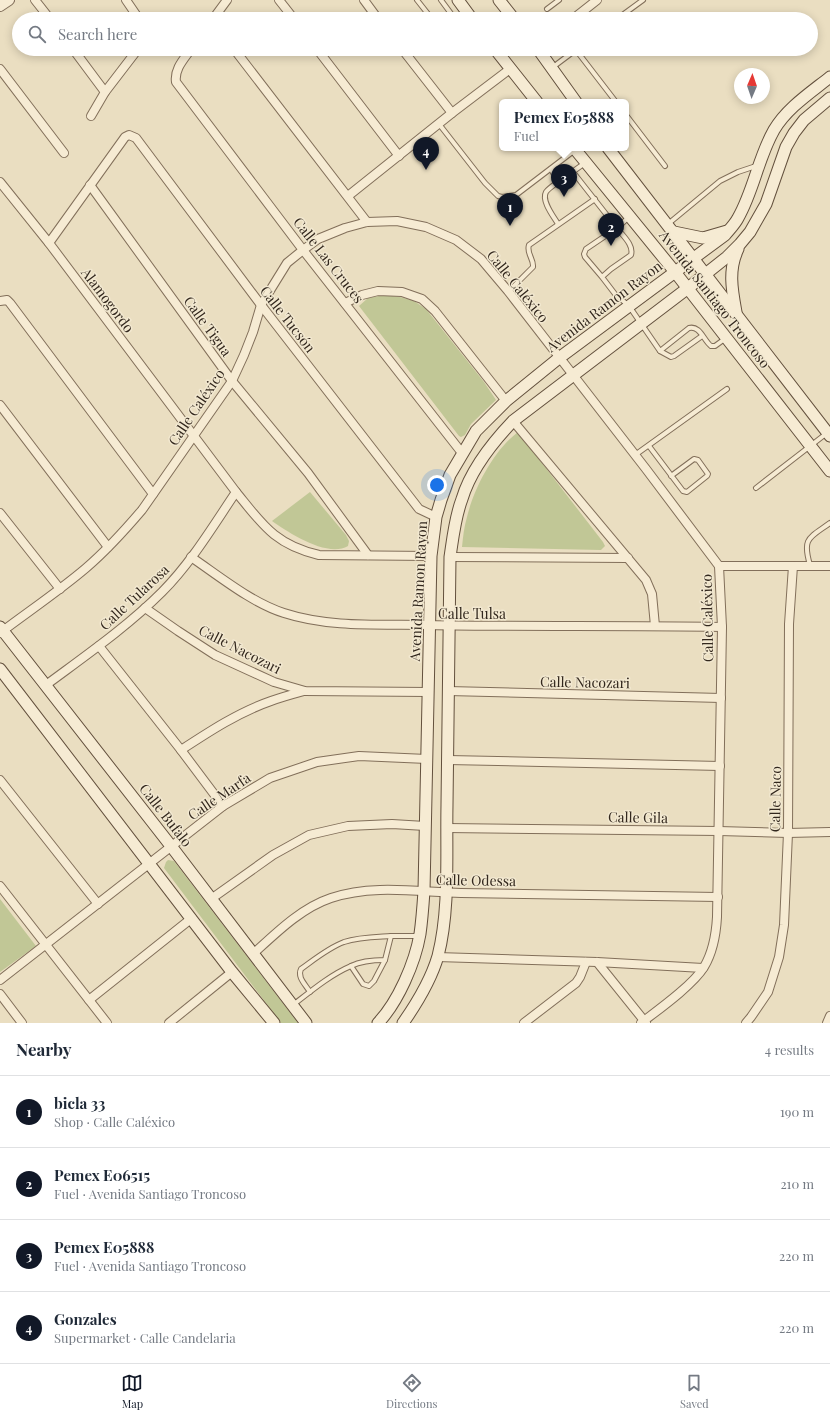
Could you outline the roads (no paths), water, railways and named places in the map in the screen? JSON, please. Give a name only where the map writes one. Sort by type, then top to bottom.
[{"type":"main road","points":[[458,0],[465,12]]},
{"type":"main road","points":[[499,0],[508,12]]},
{"type":"main road","points":[[500,56],[534,99]]},
{"type":"main road","points":[[544,56],[574,99]]},
{"type":"main road","name":"Avenida Ramon Rayon","points":[[378,1023],[384,1016],[400,989],[412,963],[420,936],[424,891],[426,826],[431,556],[436,517],[450,475],[476,431],[506,401],[559,358],[693,258],[725,236],[738,220],[753,185],[758,165],[775,128],[793,107],[830,78]]},
{"type":"main road","points":[[403,1023],[427,983],[437,957],[442,932],[446,893],[450,557],[456,521],[468,483],[494,441],[513,421],[706,274],[740,244],[750,232],[766,204],[786,147],[794,133],[804,120],[830,98]]},
{"type":"main road","name":"Avenida Santiago Troncoso","points":[[578,151],[688,288],[830,471]]},
{"type":"main road","name":"Avenida Santiago Troncoso","points":[[610,151],[829,434]]},
{"type":"main road","points":[[671,228],[703,238],[730,230]]},
{"type":"main road","points":[[736,314],[731,276],[732,266],[740,244]]},
{"type":"main road","name":"Calle Bufalo","points":[[1,630],[46,685],[171,846],[306,1023]]},
{"type":"main road","points":[[0,669],[232,972],[274,1023]]},
{"type":"street","points":[[0,6],[9,0]]},
{"type":"street","points":[[35,0],[44,12]]},
{"type":"street","points":[[126,0],[134,12]]},
{"type":"street","points":[[218,12],[227,0]]},
{"type":"street","points":[[280,0],[289,12]]},
{"type":"street","points":[[364,0],[373,12]]},
{"type":"street","points":[[582,12],[597,0]]},
{"type":"street","points":[[78,56],[105,92]]},
{"type":"street","points":[[91,116],[105,92],[133,56]]},
{"type":"street","name":"Calle Las Cruces","points":[[186,56],[177,69],[175,76],[176,82],[303,250],[462,453]]},
{"type":"street","points":[[239,56],[367,222]]},
{"type":"street","points":[[322,56],[399,156]]},
{"type":"street","points":[[407,56],[452,113]]},
{"type":"street","points":[[0,69],[64,153]]},
{"type":"street","points":[[348,196],[510,69]]},
{"type":"street","name":"Calle Tucsón","points":[[90,185],[125,137],[128,135],[136,138],[261,305],[418,509],[436,517]]},
{"type":"street","name":"Alamogordo","points":[[0,182],[49,243],[236,492],[268,531],[284,542],[303,551],[319,555],[431,556]]},
{"type":"street","points":[[49,243],[90,185]]},
{"type":"street","name":"Calle Tigua","points":[[90,185],[232,381],[308,473],[368,555]]},
{"type":"street","name":"Calle Caléxico","points":[[1,630],[60,589],[87,567],[126,528],[153,494],[232,381],[253,332],[261,305],[287,263],[318,239],[344,228],[367,222],[397,221],[426,227],[456,240],[482,259],[508,291],[719,566],[722,628],[718,897],[715,939],[711,953],[703,968],[690,983],[644,1022]]},
{"type":"street","points":[[345,303],[362,295],[378,291],[402,292],[422,299],[435,311],[506,401]]},
{"type":"street","points":[[3,301],[10,303],[153,494]]},
{"type":"street","points":[[0,404],[108,547]]},
{"type":"street","points":[[513,421],[642,575],[652,594],[655,626]]},
{"type":"street","name":"Calle Tularosa","points":[[46,685],[99,646],[145,608],[166,587],[191,557],[236,492]]},
{"type":"street","points":[[0,513],[60,589]]},
{"type":"street","name":"Calle Tulsa","points":[[191,557],[222,579],[255,599],[284,613],[319,622],[449,626],[655,626],[722,628]]},
{"type":"street","points":[[450,557],[628,558]]},
{"type":"street","points":[[719,566],[830,566]]},
{"type":"street","name":"Calle Naco","points":[[746,1023],[768,992],[779,957],[784,925],[788,833],[789,624],[792,566]]},
{"type":"street","name":"Calle Nacozari","points":[[145,608],[215,655],[274,682],[305,691],[428,692]]},
{"type":"street","points":[[99,646],[223,806]]},
{"type":"street","points":[[181,750],[214,728],[243,713],[271,701],[305,691]]},
{"type":"street","name":"Calle Nacozari","points":[[448,692],[721,698]]},
{"type":"street","name":"Calle Marfa","points":[[0,980],[223,806],[270,778],[317,762],[359,756],[427,759]]},
{"type":"street","points":[[448,760],[720,766]]},
{"type":"street","points":[[0,780],[98,904]]},
{"type":"street","points":[[211,899],[273,854],[309,835],[348,826],[392,824],[426,826]]},
{"type":"street","name":"Calle Gila","points":[[447,828],[788,833],[830,832]]},
{"type":"street","points":[[0,886],[107,1023]]},
{"type":"street","name":"Calle Odessa","points":[[253,954],[284,926],[314,906],[331,898],[356,892],[424,891],[446,893],[718,897]]},
{"type":"street","points":[[89,1000],[192,918]]},
{"type":"street","points":[[437,957],[597,962],[703,968]]},
{"type":"street","points":[[524,1023],[576,983],[586,962]]},
{"type":"street","points":[[597,962],[644,1022]]},
{"type":"street","points":[[169,1023],[232,972]]},
{"type":"street","points":[[0,994],[22,1023]]},
{"type":"street","points":[[827,1023],[830,1016]]},
{"type":"lane","points":[[417,0],[426,12]]},
{"type":"lane","points":[[441,0],[450,12]]},
{"type":"lane","points":[[547,10],[559,0]]},
{"type":"lane","points":[[627,12],[643,0]]},
{"type":"lane","points":[[553,68],[568,56]]},
{"type":"lane","points":[[582,56],[614,99]]},
{"type":"lane","points":[[629,119],[665,166]]},
{"type":"lane","points":[[439,124],[485,183],[498,196],[502,197],[516,195],[572,151]]},
{"type":"lane","points":[[558,224],[546,201],[545,196],[547,191],[586,162]]},
{"type":"lane","points":[[671,228],[720,181],[738,172],[758,165]]},
{"type":"lane","points":[[551,169],[558,182]]},
{"type":"lane","points":[[573,172],[631,246],[631,256],[611,269],[602,277]]},
{"type":"lane","points":[[508,291],[533,267],[533,261],[528,250],[529,245],[595,199]]},
{"type":"lane","points":[[630,216],[617,228],[586,249],[584,254],[585,258],[615,294],[629,306],[660,351],[671,357],[674,356],[702,336]]},
{"type":"lane","points":[[660,351],[690,328],[695,327],[711,346],[715,346],[727,338]]},
{"type":"lane","points":[[635,455],[727,388]]},
{"type":"lane","points":[[756,488],[829,434]]},
{"type":"lane","points":[[649,446],[671,476],[683,491],[687,492],[708,474],[698,460],[694,459],[671,476]]},
{"type":"lane","points":[[810,565],[806,550],[810,538],[830,523]]},
{"type":"lane","points":[[351,966],[363,984],[369,986],[374,981],[385,960],[391,936]]},
{"type":"lane","points":[[310,992],[300,977],[301,968],[324,952],[344,942],[361,938],[420,936]]},
{"type":"lane","points":[[293,1005],[326,980],[351,966],[367,961],[385,960]]},
{"type":"place","name":"Gonzales","points":[[426,170]]},
{"type":"place","name":"Pemex E05888","points":[[564,197]]},
{"type":"place","name":"bicla 33","points":[[510,226]]},
{"type":"place","name":"Pemex E06515","points":[[611,246]]}]
